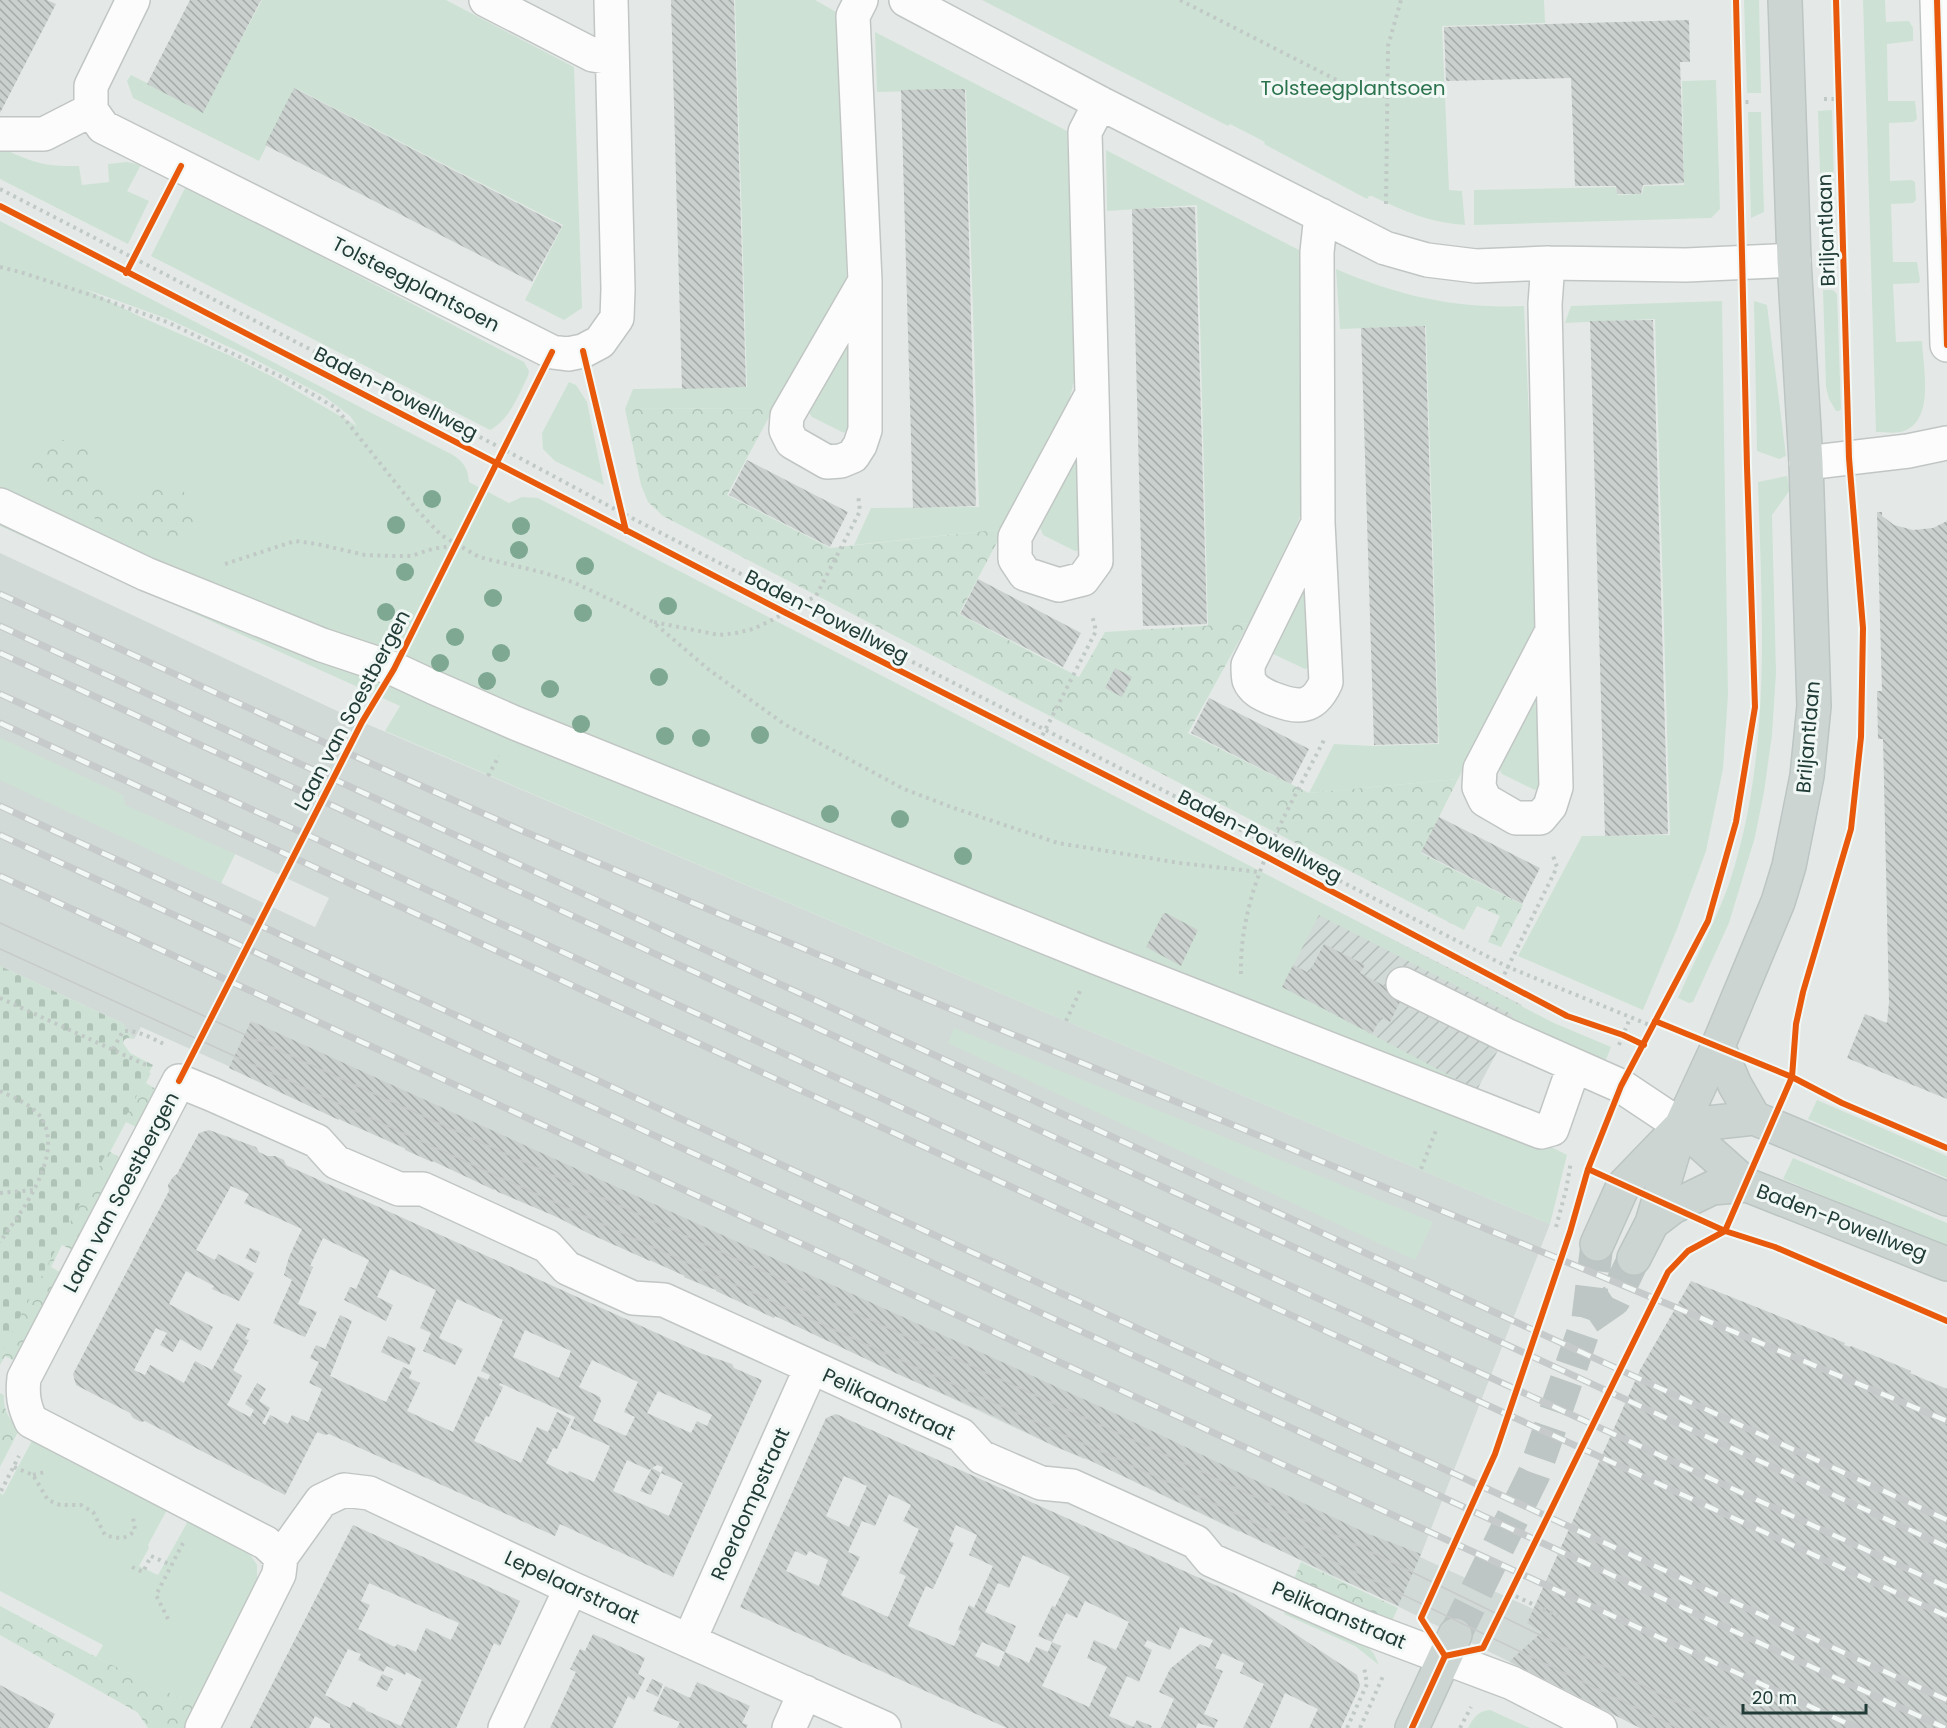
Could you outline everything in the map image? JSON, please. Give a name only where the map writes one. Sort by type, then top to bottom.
[{"type":"main road","name":"Briljantlaan","points":[[1681,1126],[1718,1046],[1778,902],[1789,866],[1808,776],[1814,706],[1806,463],[1794,260],[1785,0]]},
{"type":"main road","points":[[1718,1046],[1735,1085],[1754,1118]]},
{"type":"main road","points":[[1597,1244],[1623,1186],[1681,1126],[1754,1118],[1947,1199]]},
{"type":"main road","points":[[1634,1258],[1652,1223],[1681,1126]]},
{"type":"main road","name":"Baden-Powellweg","points":[[1681,1126],[1747,1185],[1947,1264]]},
{"type":"main road","points":[[1652,1223],[1674,1207],[1712,1188],[1747,1185]]},
{"type":"main road","points":[[1412,1728],[1450,1646]]},
{"type":"street","points":[[0,134],[44,134],[90,110],[91,86],[133,0]]},
{"type":"street","points":[[486,0],[593,55],[612,58]]},
{"type":"street","name":"Tolsteegplantsoen","points":[[90,110],[103,127],[552,352],[568,354],[583,351],[600,342],[617,318],[611,0]]},
{"type":"street","points":[[861,0],[853,16],[866,281],[865,430],[853,456],[841,461],[827,462],[792,442],[786,430],[787,416],[866,281]]},
{"type":"street","points":[[906,0],[1100,103],[1385,248],[1427,260],[1476,266],[1548,263],[1686,265],[1794,260]]},
{"type":"street","points":[[1937,0],[1947,345]]},
{"type":"street","points":[[1092,394],[1015,537],[1015,559],[1025,574],[1059,585],[1083,579],[1096,561],[1092,394],[1085,132],[1100,103]]},
{"type":"street","points":[[1318,523],[1248,665],[1249,680],[1258,693],[1292,706],[1312,702],[1320,695],[1326,682],[1318,523],[1317,252],[1321,215]]},
{"type":"street","points":[[1548,263],[1545,304],[1556,787],[1550,806],[1540,818],[1516,818],[1485,800],[1479,787],[1480,769],[1552,631]]},
{"type":"street","points":[[1806,463],[1908,451],[1947,442]]},
{"type":"street","points":[[0,505],[146,574],[322,645],[394,669],[526,727],[1084,953],[1541,1132],[1552,1130],[1574,1066]]},
{"type":"street","points":[[1403,984],[1574,1066],[1622,1086],[1681,1126]]},
{"type":"street","name":"Pelikaanstraat","points":[[179,1082],[317,1141],[336,1162],[399,1189],[423,1189],[547,1246],[567,1268],[633,1298],[664,1300],[961,1435],[981,1457],[1041,1483],[1072,1486],[1196,1542],[1211,1560],[1363,1627],[1450,1646],[1512,1683],[1600,1728]]},
{"type":"street","name":"Laan van Soestbergen","points":[[179,1082],[24,1378],[22,1392],[25,1407],[31,1421],[266,1543],[280,1557]]},
{"type":"street","name":"Roerdompstraat","points":[[689,1641],[811,1368]]},
{"type":"street","name":"Lepelaarstraat","points":[[280,1557],[321,1502],[344,1491],[369,1493],[571,1588],[884,1728]]},
{"type":"street","points":[[202,1728],[279,1574],[280,1557]]},
{"type":"street","points":[[505,1728],[571,1588]]},
{"type":"street","points":[[789,1728],[805,1692]]},
{"type":"path","points":[[1180,0],[1368,96],[1387,96]]},
{"type":"path","points":[[1385,248],[1388,46],[1401,0]]},
{"type":"path","points":[[1838,88],[1839,111]]},
{"type":"path","points":[[1738,91],[1738,114]]},
{"type":"path","points":[[0,189],[622,513],[1508,967],[1653,1024],[1648,1036]]},
{"type":"path","points":[[129,266],[138,248]]},
{"type":"path","points":[[0,267],[31,275],[166,322],[288,380],[336,408],[418,511],[441,535],[479,557],[545,573],[575,583],[652,622],[708,669],[784,724],[904,789],[1058,843],[1168,862],[1259,872]]},
{"type":"path","points":[[500,456],[508,439]]},
{"type":"path","points":[[652,622],[719,635],[753,629],[816,596],[860,511],[853,456]]},
{"type":"path","points":[[620,502],[624,522]]},
{"type":"path","points":[[452,555],[462,535]]},
{"type":"path","points":[[174,585],[227,563],[295,541],[365,555],[395,556],[411,556],[432,549],[457,545]]},
{"type":"path","points":[[1039,742],[1096,631],[1083,579]]},
{"type":"path","points":[[1242,1014],[1241,958],[1244,931],[1259,872],[1326,735],[1312,702]]},
{"type":"path","points":[[1028,737],[1049,747]]},
{"type":"path","points":[[1501,981],[1557,867],[1540,818]]},
{"type":"path","points":[[1491,975],[1511,986]]},
{"type":"path","points":[[0,998],[179,1082]]},
{"type":"path","points":[[112,1049],[123,1031],[138,1032],[167,1046]]},
{"type":"path","points":[[1614,1033],[1634,1040]]},
{"type":"path","points":[[0,1091],[24,1102],[42,1119],[49,1143],[43,1172],[24,1208],[0,1242]]},
{"type":"path","points":[[1421,1169],[1438,1125]]},
{"type":"path","points":[[0,1193],[34,1190]]},
{"type":"path","points":[[14,1467],[33,1475],[48,1472]]},
{"type":"path","points":[[33,1475],[48,1500],[60,1505],[81,1505],[93,1512],[105,1535],[116,1539],[130,1536],[135,1530],[131,1515]]},
{"type":"path","points":[[168,1619],[156,1595],[185,1539],[191,1538],[202,1510]]},
{"type":"path","points":[[132,1567],[143,1572],[151,1556],[171,1565]]},
{"type":"path","points":[[1505,1602],[1514,1583]]},
{"type":"path","points":[[1509,1593],[1558,1616]]},
{"type":"path","points":[[1360,1728],[1384,1673]]},
{"type":"shaded area","points":[[0,553],[348,716],[1550,1224],[1420,1557],[1533,1609],[1606,1460],[1643,1728],[1363,1589],[1085,1458],[1054,1446],[141,1027],[134,1039],[122,1023],[0,966]],"holes":[[[235,854],[329,898],[315,927],[221,883]]]},
{"type":"shaded area","points":[[1321,903],[1522,1005],[1477,1090],[1278,989]]},
{"type":"green space","points":[[262,0],[446,0],[574,67],[582,308],[564,320],[525,300],[563,225],[295,88],[259,161],[133,98],[127,81],[131,75],[203,111]]},
{"type":"green space","points":[[735,0],[815,0],[838,13],[847,289],[774,408],[625,409],[633,389],[747,387]]},
{"type":"green space","name":"Tolsteegplantsoen","points":[[982,0],[1544,0],[1545,23],[1442,26],[1449,190],[1462,191],[1465,225],[1440,222],[1417,215],[1372,196],[1367,199],[1264,144],[1265,142],[1230,124],[1228,126]]},
{"type":"green space","points":[[1744,0],[1759,0],[1761,93],[1747,93]]},
{"type":"green space","points":[[1863,0],[1885,0],[1886,22],[1909,21],[1913,28],[1913,41],[1887,44],[1888,101],[1915,101],[1917,119],[1913,122],[1889,123],[1890,181],[1912,180],[1915,182],[1916,200],[1913,203],[1891,204],[1893,262],[1917,262],[1920,280],[1919,283],[1893,284],[1896,342],[1922,341],[1925,392],[1924,405],[1914,425],[1898,432],[1876,432]]},
{"type":"green space","points":[[875,32],[1067,131],[1076,373],[1069,401],[1004,529],[854,545],[871,508],[979,507],[966,90],[877,92]]},
{"type":"green space","points":[[1716,80],[1720,209],[1711,218],[1474,225],[1474,190],[1615,187],[1618,195],[1642,194],[1644,186],[1684,185],[1682,81]]},
{"type":"green space","points":[[1832,110],[1836,262],[1831,268],[1823,267],[1818,111]]},
{"type":"green space","points":[[1748,112],[1761,112],[1764,212],[1751,218]]},
{"type":"green space","points":[[0,147],[38,162],[56,166],[79,166],[82,185],[109,182],[108,164],[127,162],[141,165],[127,191],[149,201],[128,244],[0,179]]},
{"type":"green space","points":[[1106,150],[1299,250],[1305,502],[1296,527],[1249,623],[1208,627],[1197,205],[1107,211]]},
{"type":"green space","points":[[186,186],[524,362],[529,371],[528,376],[503,420],[490,430],[151,256]]},
{"type":"green space","points":[[0,221],[453,455],[465,466],[469,482],[509,503],[522,497],[538,498],[1554,1023],[1611,1047],[1605,1062],[1511,1021],[1513,1015],[1319,915],[1282,987],[1477,1090],[1520,1131],[1567,1155],[1550,1224],[385,731],[400,706],[0,526]],"holes":[[[85,289],[168,319],[242,353],[324,396],[350,416],[357,426],[275,378]]]},
{"type":"green space","points":[[1336,269],[1382,287],[1428,299],[1475,305],[1524,306],[1538,618],[1530,639],[1458,779],[1309,793],[1334,744],[1373,746],[1439,744],[1426,326],[1340,329]]},
{"type":"green space","points":[[1823,290],[1833,290],[1837,294],[1841,409],[1839,411],[1836,411],[1829,399],[1826,387]]},
{"type":"green space","points":[[1722,301],[1728,695],[1723,769],[1706,851],[1643,1010],[1518,956],[1582,836],[1670,835],[1655,319],[1565,323],[1571,306]]},
{"type":"green space","points":[[1754,301],[1767,305],[1786,456],[1779,459],[1757,451]]},
{"type":"green space","points":[[847,342],[849,427],[844,433],[812,417],[808,411]]},
{"type":"green space","points":[[569,382],[576,385],[587,402],[604,485],[555,461],[543,449],[542,433]]},
{"type":"green space","points":[[774,408],[727,495],[830,548],[1004,529],[959,614],[1079,677],[1105,632],[1249,623],[1188,733],[1309,793],[1458,779],[1421,853],[1523,905],[1501,947],[1488,942],[1500,916],[1477,906],[1464,930],[663,516],[648,502],[641,485],[625,409]]},
{"type":"green space","points":[[57,439],[85,444],[98,453],[90,470],[106,489],[116,495],[141,496],[151,480],[159,480],[178,488],[187,494],[199,511],[200,520],[197,529],[172,541],[163,542],[131,534],[67,503],[36,479],[28,463],[30,453],[38,442]]},
{"type":"green space","points":[[1075,460],[1078,461],[1080,550],[1075,551],[1043,535],[1040,528]]},
{"type":"green space","points":[[1787,476],[1790,490],[1772,515],[1776,673],[1772,735],[1764,792],[1755,837],[1729,923],[1693,1002],[1689,1003],[1678,998],[1730,881],[1753,783],[1761,683],[1762,633],[1758,482]]},
{"type":"green space","points":[[1306,575],[1310,667],[1305,669],[1271,653]]},
{"type":"green space","points":[[1535,695],[1538,695],[1540,787],[1535,790],[1502,774],[1499,769]]},
{"type":"green space","points":[[0,738],[123,795],[125,805],[235,854],[221,883],[0,780]]},
{"type":"green space","points":[[0,966],[122,1023],[134,1039],[127,1038],[123,1043],[130,1053],[153,1065],[0,1355]]},
{"type":"green space","points":[[954,1028],[1433,1222],[1415,1260],[948,1043]]},
{"type":"green space","points":[[148,1072],[151,1073],[146,1083],[159,1091],[140,1129],[126,1122],[110,1152],[124,1160],[76,1252],[62,1245],[51,1267],[65,1275],[18,1363],[5,1356],[0,1365],[0,1320]]},
{"type":"green space","points":[[1817,1100],[1947,1156],[1947,1178],[1808,1119]]},
{"type":"green space","points":[[1793,1158],[1947,1223],[1947,1247],[1783,1179]]},
{"type":"green space","points":[[0,1393],[4,1395],[7,1414],[19,1430],[0,1467]]},
{"type":"green space","points":[[34,1437],[168,1508],[139,1566],[158,1575],[188,1521],[249,1553],[257,1565],[257,1583],[195,1706],[96,1657],[103,1645],[0,1591],[0,1493],[3,1495]]},
{"type":"green space","points":[[1301,1562],[1398,1608],[1389,1627],[1292,1583]]},
{"type":"green space","points":[[0,1606],[96,1657],[198,1707],[187,1728],[148,1728],[137,1712],[0,1635]]},
{"type":"green space","points":[[1286,1610],[1368,1647],[1379,1665],[1355,1646],[1284,1614]]},
{"type":"green space","points":[[1490,1710],[1530,1728],[1468,1728],[1477,1715]]},
{"type":"building","points":[[0,0],[47,0],[56,4],[0,113]]},
{"type":"building","points":[[190,0],[261,0],[203,113],[147,84]]},
{"type":"building","points":[[671,0],[734,0],[746,387],[682,389]]},
{"type":"building","points":[[1689,20],[1690,62],[1680,62],[1684,183],[1643,185],[1641,194],[1617,194],[1616,186],[1575,186],[1571,78],[1446,81],[1444,27]]},
{"type":"building","points":[[294,88],[562,226],[532,282],[265,145]]},
{"type":"building","points":[[965,89],[976,506],[913,508],[901,90]]},
{"type":"building","points":[[1195,207],[1207,624],[1143,626],[1132,209]]},
{"type":"building","points":[[1653,320],[1668,834],[1605,836],[1590,321]]},
{"type":"building","points":[[1425,326],[1438,743],[1374,745],[1361,328]]},
{"type":"building","points":[[747,460],[848,512],[830,547],[729,495]]},
{"type":"building","points":[[1877,512],[1882,512],[1882,516],[1894,525],[1913,530],[1933,528],[1947,521],[1947,1099],[1847,1058],[1865,1014],[1887,1023],[1889,1002],[1883,739],[1878,739],[1877,691],[1882,691]]},
{"type":"building","points":[[978,579],[1081,633],[1063,667],[960,614]]},
{"type":"building","points":[[1115,668],[1132,677],[1122,697],[1105,688]]},
{"type":"building","points":[[1209,698],[1309,749],[1291,784],[1191,733]]},
{"type":"building","points":[[1439,817],[1540,868],[1522,904],[1421,852]]},
{"type":"building","points":[[1166,913],[1198,930],[1181,966],[1146,947],[1163,914]]},
{"type":"building","points":[[1324,944],[1365,965],[1360,973],[1403,996],[1390,1022],[1381,1017],[1372,1034],[1282,987],[1293,965],[1309,973]]},
{"type":"building","points":[[251,1021],[1112,1412],[1366,1533],[1421,1554],[1398,1606],[992,1415],[902,1376],[775,1316],[774,1318],[229,1068]]},
{"type":"building","points":[[209,1130],[256,1147],[259,1152],[267,1156],[275,1156],[284,1160],[286,1165],[703,1354],[732,1364],[734,1368],[762,1380],[673,1577],[560,1524],[555,1536],[329,1434],[317,1432],[285,1495],[145,1421],[141,1422],[133,1418],[130,1413],[76,1385],[73,1374],[169,1191],[168,1185],[177,1174],[199,1133]],"holes":[[[231,1186],[249,1194],[244,1203],[302,1229],[289,1257],[284,1275],[292,1280],[273,1323],[305,1337],[317,1312],[298,1304],[313,1267],[310,1266],[323,1238],[369,1260],[356,1289],[350,1287],[344,1300],[386,1321],[393,1305],[377,1297],[390,1269],[436,1290],[420,1328],[431,1333],[423,1351],[455,1365],[463,1349],[439,1338],[457,1299],[503,1320],[481,1371],[490,1375],[488,1380],[478,1376],[453,1432],[407,1411],[420,1383],[409,1378],[412,1371],[403,1367],[386,1402],[330,1376],[352,1321],[340,1315],[325,1349],[316,1345],[310,1358],[319,1362],[309,1383],[322,1389],[308,1422],[292,1415],[288,1424],[270,1415],[265,1425],[262,1423],[270,1408],[259,1401],[266,1389],[257,1383],[245,1404],[254,1410],[250,1417],[227,1405],[242,1376],[233,1370],[249,1340],[245,1339],[250,1329],[237,1323],[212,1370],[195,1361],[184,1383],[150,1365],[145,1375],[134,1370],[156,1328],[167,1333],[160,1345],[173,1352],[180,1339],[201,1351],[213,1327],[169,1304],[186,1271],[214,1286],[212,1289],[239,1301],[254,1273],[218,1254],[215,1260],[196,1250]],[[525,1330],[571,1351],[559,1378],[513,1357]],[[592,1360],[638,1382],[624,1412],[635,1417],[626,1436],[593,1421],[601,1401],[600,1397],[579,1387]],[[500,1383],[575,1417],[570,1428],[610,1446],[594,1482],[569,1471],[568,1474],[546,1463],[553,1448],[557,1449],[571,1419],[557,1412],[548,1432],[537,1427],[521,1463],[474,1441],[486,1416],[489,1417],[503,1387],[499,1385]],[[658,1391],[712,1415],[707,1426],[697,1421],[691,1433],[647,1413]],[[627,1460],[649,1470],[657,1465],[663,1467],[661,1473],[683,1483],[669,1516],[613,1491]]]},
{"type":"building","points":[[250,1248],[260,1252],[256,1263],[245,1258]]},
{"type":"building","points":[[1691,1281],[1845,1343],[1844,1345],[1911,1371],[1910,1373],[1947,1389],[1947,1728],[1640,1728],[1510,1662],[1542,1632],[1527,1623],[1640,1370]]},
{"type":"building","points":[[388,1336],[416,1348],[409,1365],[381,1352]]},
{"type":"building","points":[[836,1414],[1235,1594],[1357,1675],[1360,1686],[1341,1728],[1309,1728],[1318,1709],[1285,1693],[1270,1728],[1243,1728],[1264,1684],[1240,1673],[1244,1663],[1222,1653],[1215,1668],[1223,1671],[1204,1714],[1218,1720],[1214,1728],[1198,1723],[1196,1728],[1161,1728],[1174,1699],[1159,1692],[1170,1669],[1200,1644],[1209,1648],[1213,1640],[1180,1627],[1170,1650],[1147,1640],[1144,1646],[1152,1650],[1139,1682],[1127,1676],[1109,1716],[1133,1727],[1137,1720],[1152,1726],[1151,1728],[1007,1728],[740,1607],[826,1418]],"holes":[[[844,1476],[867,1486],[849,1527],[826,1516]],[[889,1494],[911,1505],[903,1521],[919,1529],[899,1573],[906,1576],[888,1617],[841,1595],[860,1557],[848,1552],[862,1521],[875,1526]],[[956,1525],[977,1535],[969,1555],[993,1566],[974,1608],[969,1605],[954,1646],[908,1626],[926,1586],[933,1589],[954,1543],[949,1541]],[[795,1551],[806,1556],[809,1551],[828,1560],[819,1586],[786,1571]],[[1023,1555],[1070,1577],[1055,1607],[1052,1606],[1038,1636],[1052,1642],[1048,1652],[1036,1647],[1029,1663],[1005,1652],[1016,1626],[985,1612],[998,1583],[1009,1588]],[[1085,1601],[1129,1622],[1116,1650],[1094,1640],[1087,1658],[1107,1667],[1089,1707],[1042,1686],[1061,1646],[1052,1642],[1066,1613],[1077,1618]],[[982,1642],[1005,1652],[999,1667],[975,1656]]]},
{"type":"building","points":[[652,1468],[661,1473],[651,1495],[640,1491]]},
{"type":"building","points":[[353,1525],[520,1601],[500,1646],[494,1643],[456,1728],[330,1728],[330,1724],[315,1716],[309,1728],[250,1728]],"holes":[[[369,1583],[459,1623],[451,1640],[426,1628],[416,1652],[397,1644],[395,1647],[358,1629],[370,1605],[361,1601]],[[348,1649],[361,1654],[358,1660],[383,1672],[387,1666],[422,1680],[401,1726],[353,1702],[350,1708],[325,1695]]]},
{"type":"building","points":[[593,1634],[645,1658],[638,1674],[645,1678],[634,1700],[628,1696],[613,1728],[550,1728],[576,1672],[570,1669],[580,1649],[585,1651]]},
{"type":"building","points":[[382,1674],[393,1679],[387,1691],[376,1686]]},
{"type":"building","points":[[652,1679],[663,1684],[658,1697],[646,1691]]},
{"type":"building","points":[[697,1682],[750,1706],[742,1723],[748,1725],[746,1728],[677,1728],[680,1722],[653,1711],[665,1686],[690,1698]]},
{"type":"building","points":[[0,1685],[55,1714],[48,1728],[0,1728]]},
{"type":"tunnel","points":[[1455,1635],[1534,1474],[1588,1318],[1597,1244]]},
{"type":"tunnel","points":[[1588,1318],[1614,1300],[1634,1258]]},
{"type":"tram line","points":[[0,923],[1173,1458],[1369,1551],[1729,1728]]},
{"type":"tram line","points":[[0,949],[1205,1499],[1678,1728]]},
{"type":"railway","points":[[0,594],[525,832],[1947,1421]]},
{"type":"railway","points":[[0,626],[1947,1520]]},
{"type":"railway","points":[[0,653],[1947,1547]]},
{"type":"railway","points":[[0,694],[1947,1587]]},
{"type":"railway","points":[[0,723],[1947,1616]]},
{"type":"railway","points":[[0,806],[1947,1700]]},
{"type":"railway","points":[[0,835],[1945,1728]]},
{"type":"railway","points":[[0,876],[1857,1728]]},
{"type":"cycle path","points":[[1445,1656],[1421,1618],[1495,1454],[1570,1232],[1588,1169],[1621,1086],[1708,921],[1736,822],[1755,707],[1736,0]]},
{"type":"cycle path","points":[[1445,1656],[1483,1648],[1668,1272],[1688,1251],[1725,1231],[1792,1077],[1796,1024],[1803,992],[1851,829],[1861,737],[1863,628],[1849,458],[1836,0]]},
{"type":"cycle path","points":[[1937,0],[1947,345]]},
{"type":"cycle path","points":[[126,273],[181,166]]},
{"type":"cycle path","points":[[0,206],[786,613],[1265,856],[1567,1016],[1623,1035],[1644,1045]]},
{"type":"cycle path","points":[[583,351],[626,531]]},
{"type":"cycle path","points":[[179,1081],[362,722],[394,669],[552,352]]},
{"type":"cycle path","points":[[1655,1021],[1792,1077],[1842,1103],[1947,1148]]},
{"type":"cycle path","points":[[1588,1169],[1725,1231],[1775,1247],[1947,1321]]},
{"type":"cycle path","points":[[1412,1728],[1445,1656]]}]
